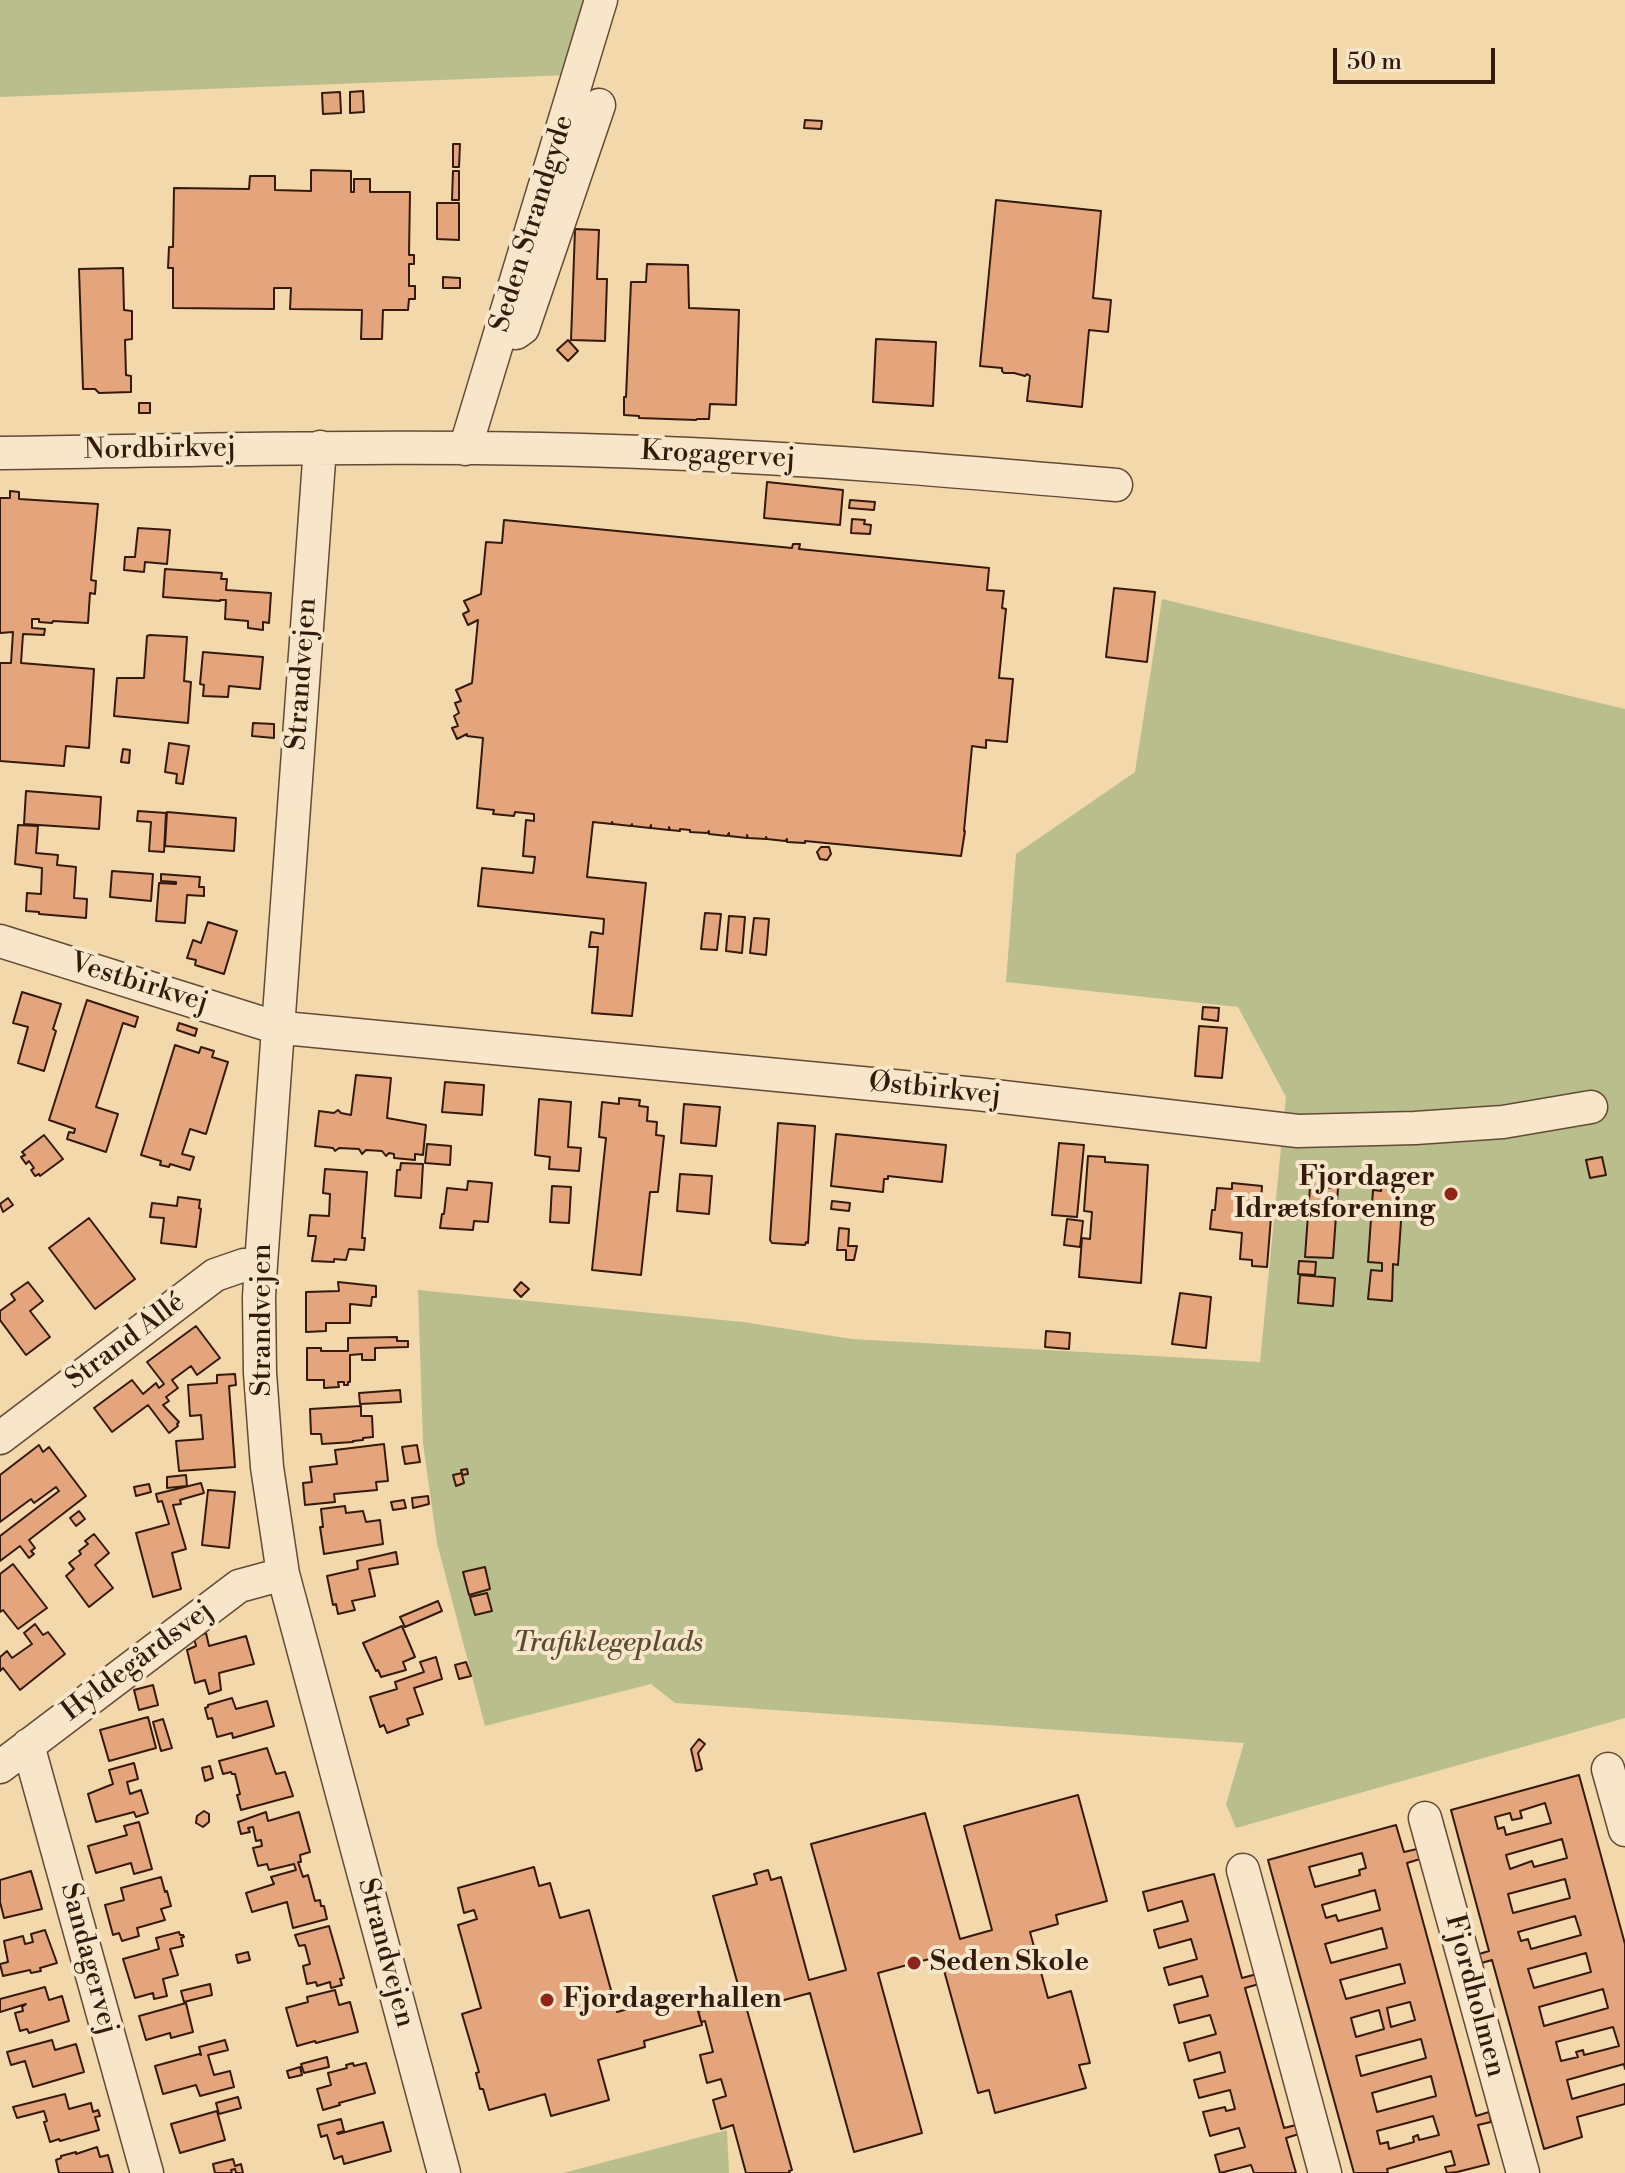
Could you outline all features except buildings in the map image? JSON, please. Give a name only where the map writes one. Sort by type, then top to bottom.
[{"type":"street","name":"Seden Strandgyde","points":[[465,449],[601,0]]},
{"type":"street","points":[[496,345],[523,328],[599,105]]},
{"type":"street","name":"Krogagervej","points":[[320,447],[662,452],[870,464],[1116,485]]},
{"type":"street","name":"Nordbirkvej","points":[[0,453],[320,447]]},
{"type":"street","name":"Strandvejen","points":[[320,447],[261,1264],[262,1404],[267,1467],[283,1574],[444,2173]]},
{"type":"street","name":"Vestbirkvej","points":[[0,941],[278,1028]]},
{"type":"street","name":"Østbirkvej","points":[[278,1028],[977,1094],[1298,1131],[1503,1122],[1591,1107]]},
{"type":"street","name":"Strand Allé","points":[[0,1438],[215,1275],[244,1265],[261,1264]]},
{"type":"street","name":"Hyldegårdsvej","points":[[0,1767],[239,1586],[283,1574]]},
{"type":"street","name":"Sandagervej","points":[[28,1745],[147,2173]]},
{"type":"street","points":[[1608,1769],[1625,1830]]},
{"type":"street","name":"Fjordholmen","points":[[1425,1818],[1523,2173]]},
{"type":"street","points":[[1243,1870],[1325,2173]]},
{"type":"green space","points":[[0,0],[592,0],[570,75],[0,97]]},
{"type":"green space","name":"Fjordager Idrætsforening","points":[[1162,599],[1625,709],[1625,1718],[1236,1828],[1226,1804],[1244,1743],[675,1703],[651,1684],[485,1726],[437,1543],[423,1443],[418,1290],[743,1322],[852,1339],[1260,1362],[1286,1097],[1238,1007],[1006,982],[1016,854],[1135,772]]},
{"type":"green space","points":[[727,2130],[729,2173],[563,2173]]},
{"type":"place","name":"Fjordager Idrætsforening","points":[[1451,1194]]},
{"type":"place","name":"Seden Skole","points":[[914,1963]]},
{"type":"place","name":"Fjordagerhallen","points":[[547,2000]]},
{"type":"park label","name":"Trafiklegeplads","points":[[608,1644]]}]
